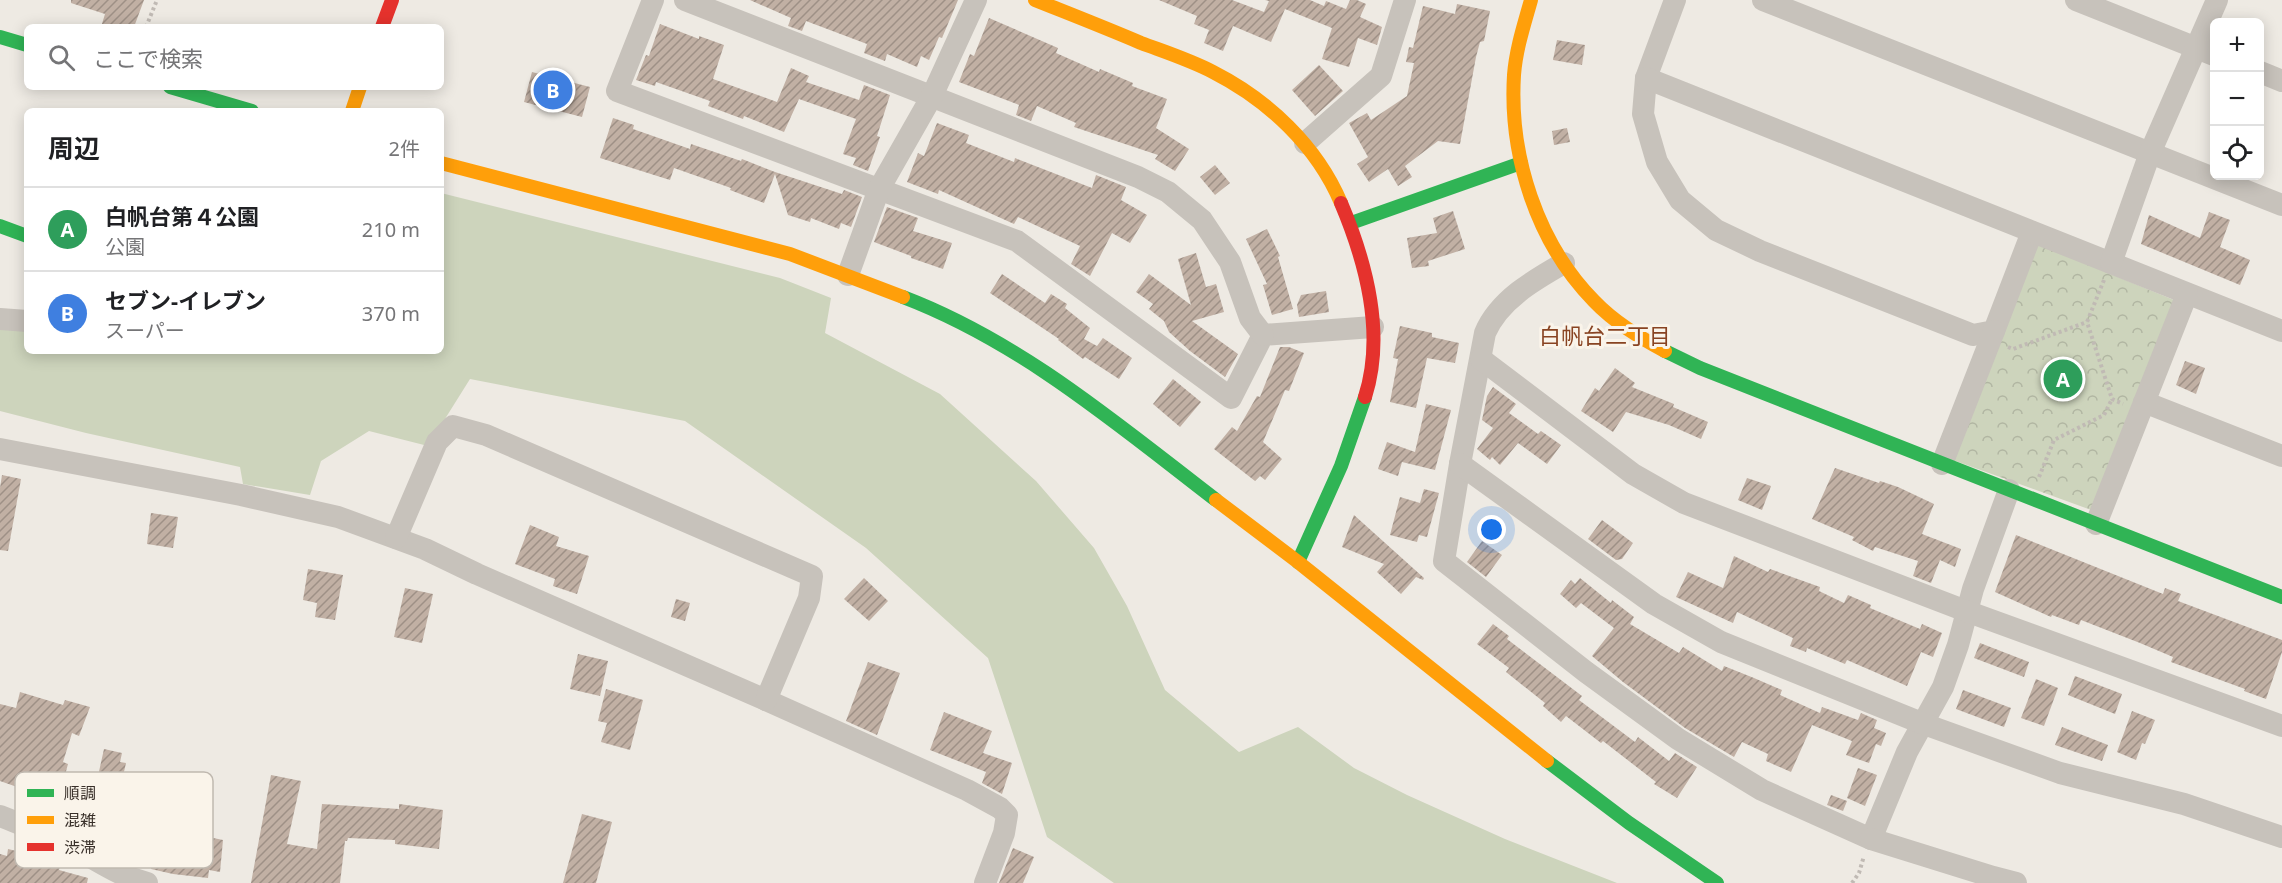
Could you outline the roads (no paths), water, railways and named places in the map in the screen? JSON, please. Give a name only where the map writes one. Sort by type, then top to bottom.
[{"type":"street","points":[[383,24],[392,0]]},
{"type":"street","points":[[653,0],[617,92],[1017,241],[1231,398],[1263,335]]},
{"type":"street","points":[[685,0],[1138,177],[1168,192],[1202,220],[1230,262],[1250,318],[1263,335]]},
{"type":"street","points":[[848,275],[879,189],[932,96],[976,0]]},
{"type":"street","points":[[1035,0],[1202,67],[1235,83],[1261,100],[1305,143],[1330,179],[1351,223],[1365,268],[1373,327],[1372,372],[1354,433],[1298,562]]},
{"type":"street","points":[[1532,0],[1525,17],[1514,74],[1513,114],[1521,163],[1536,211],[1564,263],[1583,290],[1628,330],[1667,353],[2020,495],[2282,597]]},
{"type":"street","points":[[1675,0],[1646,78],[1643,114],[1657,162],[1680,200],[1716,230],[1770,255],[1973,335],[1992,336]]},
{"type":"street","points":[[1762,0],[2282,205]]},
{"type":"street","points":[[2076,0],[2205,51]]},
{"type":"street","points":[[2111,263],[2150,153],[2205,51],[2217,0]]},
{"type":"street","points":[[1305,143],[1381,76],[1398,2]]},
{"type":"street","points":[[0,37],[24,44]]},
{"type":"street","points":[[2264,74],[2282,81]]},
{"type":"street","points":[[1646,78],[2282,331]]},
{"type":"street","points":[[180,90],[242,108]]},
{"type":"street","points":[[353,108],[359,90]]},
{"type":"street","points":[[1351,223],[1521,163]]},
{"type":"street","points":[[444,164],[790,254],[911,300],[986,335],[1046,371],[1298,562],[1565,776],[1638,830],[1717,883]]},
{"type":"street","points":[[0,226],[24,235]]},
{"type":"street","points":[[1942,464],[2032,232]]},
{"type":"street","points":[[1564,263],[1507,302],[1492,316],[1485,333],[1444,561],[1586,672],[1678,739],[1762,790],[1871,839],[1993,878],[2016,883]]},
{"type":"street","points":[[2096,524],[2187,294]]},
{"type":"street","points":[[0,319],[24,321]]},
{"type":"street","points":[[1263,335],[1373,327]]},
{"type":"street","points":[[1481,359],[1633,474],[1684,503],[1966,611],[2282,726]]},
{"type":"street","points":[[2142,406],[2282,456]]},
{"type":"street","points":[[396,538],[437,442],[453,426],[486,435],[801,571],[812,576],[809,598],[766,700]]},
{"type":"street","points":[[0,449],[252,497],[338,517],[425,549],[966,790],[1000,808],[1007,814],[1004,833],[985,883]]},
{"type":"street","points":[[1460,464],[1654,604],[1721,642],[1924,724],[2060,772],[2184,804],[2282,837]]},
{"type":"street","points":[[1871,839],[1907,752],[1943,687],[1958,645],[1966,611],[2020,495]]},
{"type":"street","points":[[0,816],[15,822]]},
{"type":"street","points":[[107,868],[147,883]]},
{"type":"place","name":"セブン-イレブン","points":[[553,90]]},
{"type":"place","name":"白帆台第４公園","points":[[2063,379]]},
{"type":"district","name":"白帆台二丁目","points":[[1605,335]]}]
